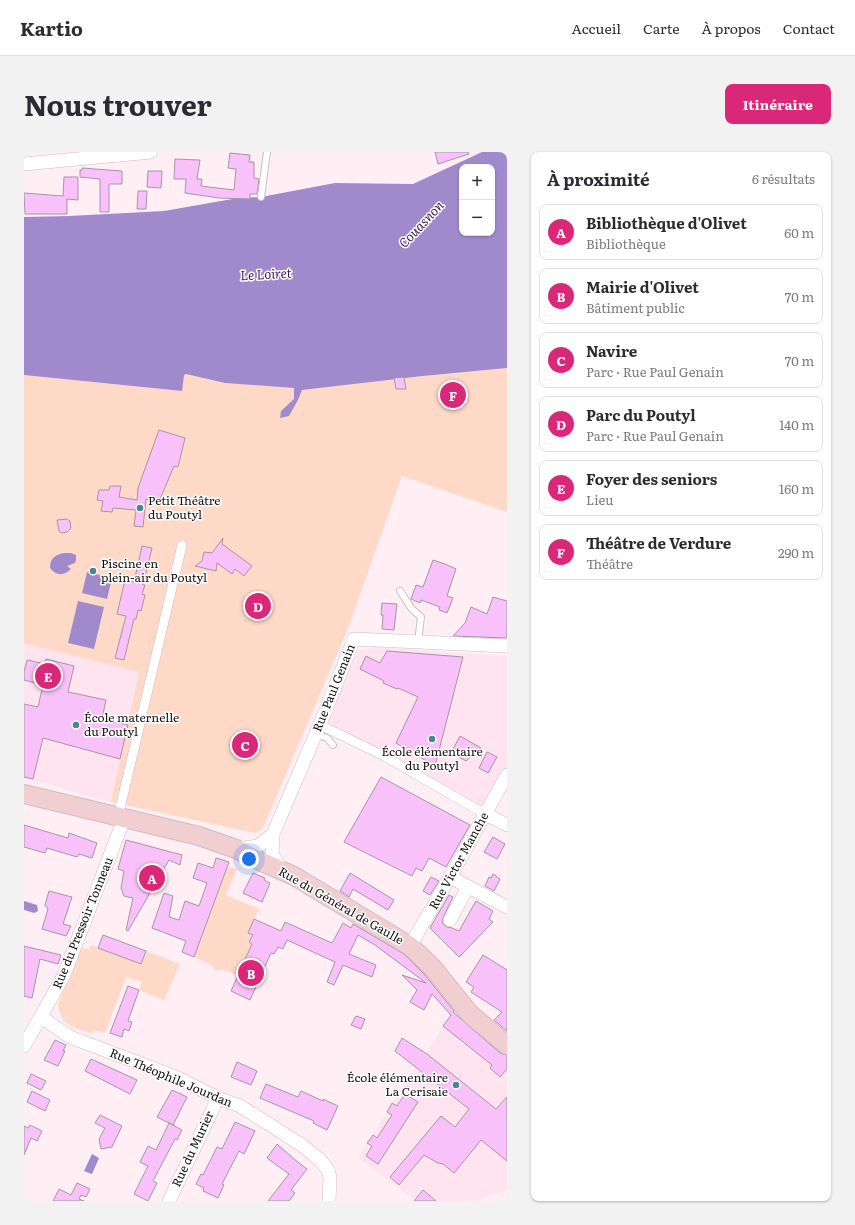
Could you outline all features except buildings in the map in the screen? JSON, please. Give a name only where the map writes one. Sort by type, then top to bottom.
[{"type":"main road","name":"Rue du Général de Gaulle","points":[[24,794],[199,836],[236,849],[294,876],[410,946],[433,968],[470,1014],[507,1045]]},
{"type":"street","points":[[24,164],[151,152]]},
{"type":"street","points":[[121,818],[182,545]]},
{"type":"street","name":"Rue Paul Genain","points":[[282,870],[272,854],[273,834],[318,729],[354,639],[507,646]]},
{"type":"street","points":[[318,729],[384,756],[507,825]]},
{"type":"street","name":"Rue Victor Manche","points":[[410,946],[507,775]]},
{"type":"street","name":"Rue du Pressoir Tonneau","points":[[24,1046],[64,975],[121,818]]},
{"type":"street","name":"Rue Paul Genain","points":[[236,849],[258,846],[273,834]]},
{"type":"street","points":[[450,877],[507,907]]},
{"type":"street","points":[[450,920],[468,887]]},
{"type":"street","name":"Rue Théophile Jourdan","points":[[41,1017],[70,1037],[176,1077],[218,1098],[240,1106],[276,1128],[304,1146],[321,1161],[328,1170],[330,1176],[329,1201]]},
{"type":"street","name":"Rue du Murier","points":[[169,1201],[218,1098]]},
{"type":"lane","points":[[261,197],[267,152]]},
{"type":"lane","points":[[400,591],[412,609],[420,617],[418,642]]},
{"type":"lane","points":[[318,729],[333,745]]},
{"type":"shaded area","points":[[507,368],[507,512],[402,476],[349,626],[263,828],[255,833],[111,802],[139,672],[24,643],[24,375],[181,391],[184,375],[186,374],[225,383],[295,388],[294,400],[281,411],[281,418],[298,400],[302,390]]},
{"type":"shaded area","name":"École maternelle du Poutyl","points":[[24,643],[139,672],[111,802],[24,778]]},
{"type":"shaded area","name":"École élémentaire du Poutyl","points":[[374,647],[507,656],[507,769],[484,811],[325,723],[355,657],[361,650]]},
{"type":"shaded area","points":[[227,866],[237,869],[226,895],[259,909],[248,933],[253,935],[249,942],[252,944],[237,975],[225,970],[214,970],[212,965],[194,957]]},
{"type":"shaded area","points":[[91,945],[141,964],[146,951],[180,964],[164,1000],[139,990],[142,982],[126,977],[105,1033],[94,1030],[92,1034],[69,1025],[62,1017],[58,1004],[80,947],[89,950]]},
{"type":"shaded area","points":[[455,1009],[459,1012],[457,1016],[493,1045],[507,1053],[507,1190],[475,1201],[416,1201],[358,1158]]},
{"type":"water","points":[[482,152],[507,152],[507,368],[302,390],[289,416],[280,418],[281,411],[294,399],[294,388],[225,383],[186,374],[184,375],[182,391],[24,375],[24,217],[164,211],[238,198],[261,197],[335,183],[413,184]]},
{"type":"water","points":[[64,553],[76,555],[75,563],[67,566],[71,569],[66,573],[57,574],[50,568],[52,559]]},
{"type":"water","points":[[87,572],[112,578],[107,599],[82,593]]},
{"type":"water","points":[[78,601],[104,607],[94,649],[68,643]]},
{"type":"water","points":[[24,901],[37,905],[38,911],[34,913],[24,910]]},
{"type":"water","points":[[92,1154],[99,1158],[92,1174],[84,1171]]},
{"type":"place","name":"Théâtre de Verdure","points":[[453,395]]},
{"type":"place","name":"Petit Théâtre du Poutyl","points":[[140,508]]},
{"type":"place","name":"Piscine en plein-air du Poutyl","points":[[93,571]]},
{"type":"place","name":"Parc du Poutyl","points":[[258,606]]},
{"type":"place","name":"Foyer des seniors","points":[[48,676]]},
{"type":"place","name":"École maternelle du Poutyl","points":[[76,725]]},
{"type":"place","name":"École élémentaire du Poutyl","points":[[432,739]]},
{"type":"place","name":"Navire","points":[[245,745]]},
{"type":"place","name":"Bibliothèque d'Olivet","points":[[152,878]]},
{"type":"place","name":"Mairie d'Olivet","points":[[251,973]]},
{"type":"place","name":"École élémentaire La Cerisaie","points":[[456,1085]]},
{"type":"water label","name":"Couasnon","points":[[421,224]]},
{"type":"water label","name":"Le Loiret","points":[[266,274]]}]
